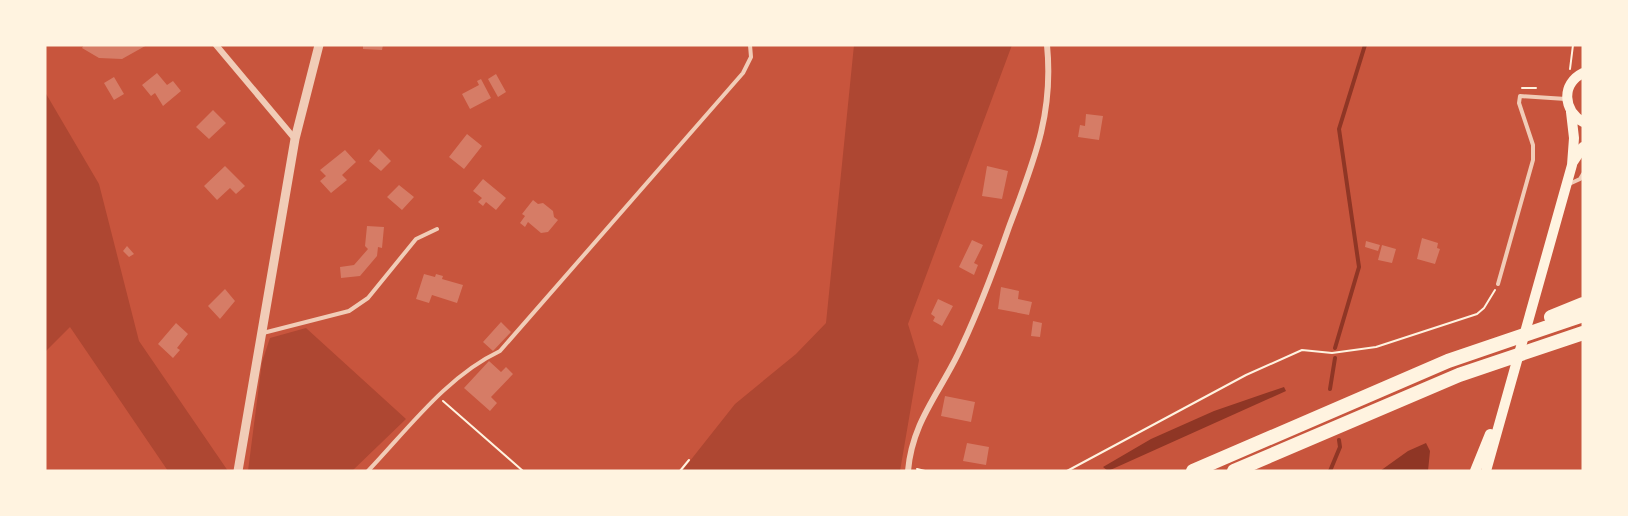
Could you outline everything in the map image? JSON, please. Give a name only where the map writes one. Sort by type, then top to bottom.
[{"type":"highway","points":[[1193,471],[1583,304]]},
{"type":"highway","points":[[1448,361],[1583,315]]},
{"type":"highway","points":[[1234,471],[1459,375],[1583,333]]},
{"type":"main road","points":[[1486,471],[1534,293],[1572,165],[1574,138],[1567,99],[1569,86],[1578,72]]},
{"type":"main road","points":[[1571,112],[1583,122]]},
{"type":"main road","points":[[1572,165],[1583,147]]},
{"type":"main road","points":[[1474,471],[1507,392]]},
{"type":"street","points":[[216,45],[295,139]]},
{"type":"street","points":[[238,471],[295,139],[319,45]]},
{"type":"street","points":[[908,471],[918,427],[928,402],[951,367],[978,313],[1038,149],[1046,116],[1050,77],[1047,45]]},
{"type":"lane","points":[[368,471],[438,397],[476,362],[500,351],[742,73],[751,57],[750,45]]},
{"type":"lane","points":[[1498,285],[1533,160],[1533,145],[1518,102],[1520,96],[1567,99]]},
{"type":"lane","points":[[1566,186],[1580,179],[1583,174]]},
{"type":"lane","points":[[262,333],[349,311],[368,298],[416,239],[437,230]]},
{"type":"path","points":[[1574,45],[1578,72]]},
{"type":"path","points":[[1520,96],[1522,86],[1544,90]]},
{"type":"path","points":[[1067,471],[1246,375],[1302,350],[1332,353],[1376,347],[1477,314],[1484,308],[1498,285]]},
{"type":"path","points":[[438,397],[523,471]]},
{"type":"path","points":[[680,471],[689,460]]},
{"type":"shaded area","points":[[854,45],[1012,45],[908,324],[919,360],[900,471],[682,471],[735,404],[796,354],[826,323]]},
{"type":"shaded area","points":[[45,92],[99,184],[139,341],[228,471],[168,471],[70,327],[45,352]]},
{"type":"shaded area","points":[[306,328],[406,419],[352,471],[248,471],[262,362],[270,338]]},
{"type":"shaded area","points":[[1284,387],[1286,391],[1108,471],[1103,467],[1151,439],[1214,411]]},
{"type":"shaded area","points":[[1426,443],[1430,451],[1428,471],[1380,471],[1408,451]]},
{"type":"building","points":[[84,45],[147,45],[122,59],[99,58],[82,48]]},
{"type":"building","points":[[363,45],[383,45],[382,50],[363,49]]},
{"type":"building","points":[[157,73],[167,85],[173,81],[181,91],[163,106],[155,93],[151,96],[142,85]]},
{"type":"building","points":[[496,74],[506,92],[498,97],[488,79]]},
{"type":"building","points":[[114,77],[124,94],[114,100],[104,83]]},
{"type":"building","points":[[481,79],[491,98],[470,109],[462,94],[479,85],[477,81]]},
{"type":"building","points":[[213,110],[226,123],[209,139],[196,127]]},
{"type":"building","points":[[1086,114],[1103,116],[1099,140],[1078,137],[1080,125],[1085,126]]},
{"type":"building","points":[[467,134],[482,146],[464,169],[449,157]]},
{"type":"building","points":[[379,149],[391,161],[381,171],[369,161]]},
{"type":"building","points":[[345,150],[356,162],[342,175],[347,180],[331,193],[320,181],[326,176],[320,170]]},
{"type":"building","points":[[225,166],[245,186],[236,194],[230,188],[217,200],[204,186]]},
{"type":"building","points":[[987,166],[1008,171],[1002,199],[982,196]]},
{"type":"building","points":[[483,179],[506,198],[496,210],[486,202],[483,206],[478,202],[482,198],[473,191]]},
{"type":"building","points":[[399,185],[414,197],[402,210],[387,197]]},
{"type":"building","points":[[533,200],[538,204],[543,203],[553,211],[554,217],[558,220],[548,232],[541,233],[528,222],[525,227],[520,223],[525,216],[522,214]]},
{"type":"building","points":[[367,226],[384,227],[382,248],[378,247],[377,256],[360,276],[341,278],[340,267],[354,265],[368,249],[365,246]]},
{"type":"building","points":[[1422,238],[1438,243],[1437,248],[1440,249],[1435,264],[1417,259]]},
{"type":"building","points":[[972,240],[983,245],[974,263],[978,265],[974,275],[959,267]]},
{"type":"building","points":[[1366,241],[1380,245],[1378,251],[1365,247]]},
{"type":"building","points":[[1382,245],[1396,249],[1392,263],[1378,260]]},
{"type":"building","points":[[127,246],[134,254],[129,257],[123,251]]},
{"type":"building","points":[[424,274],[435,277],[436,274],[443,276],[442,279],[463,285],[457,303],[432,295],[429,303],[416,299]]},
{"type":"building","points":[[1001,287],[1019,291],[1018,299],[1032,302],[1029,315],[998,309]]},
{"type":"building","points":[[225,289],[235,301],[220,319],[208,306]]},
{"type":"building","points":[[938,299],[953,306],[942,326],[933,321],[935,317],[931,314]]},
{"type":"building","points":[[1033,321],[1042,323],[1040,337],[1031,336]]},
{"type":"building","points":[[501,322],[511,332],[493,351],[483,342]]},
{"type":"building","points":[[176,323],[188,334],[177,348],[180,350],[173,358],[158,344]]},
{"type":"building","points":[[489,361],[501,372],[506,367],[513,374],[491,397],[497,403],[490,411],[464,388]]},
{"type":"building","points":[[945,396],[975,402],[971,422],[941,416]]},
{"type":"building","points":[[967,443],[989,447],[986,465],[963,461]]},
{"type":"waterway","points":[[1335,348],[1359,267],[1339,129],[1365,45]]},
{"type":"waterway","points":[[1330,389],[1335,358]]},
{"type":"waterway","points":[[1330,471],[1340,447],[1339,440]]}]
